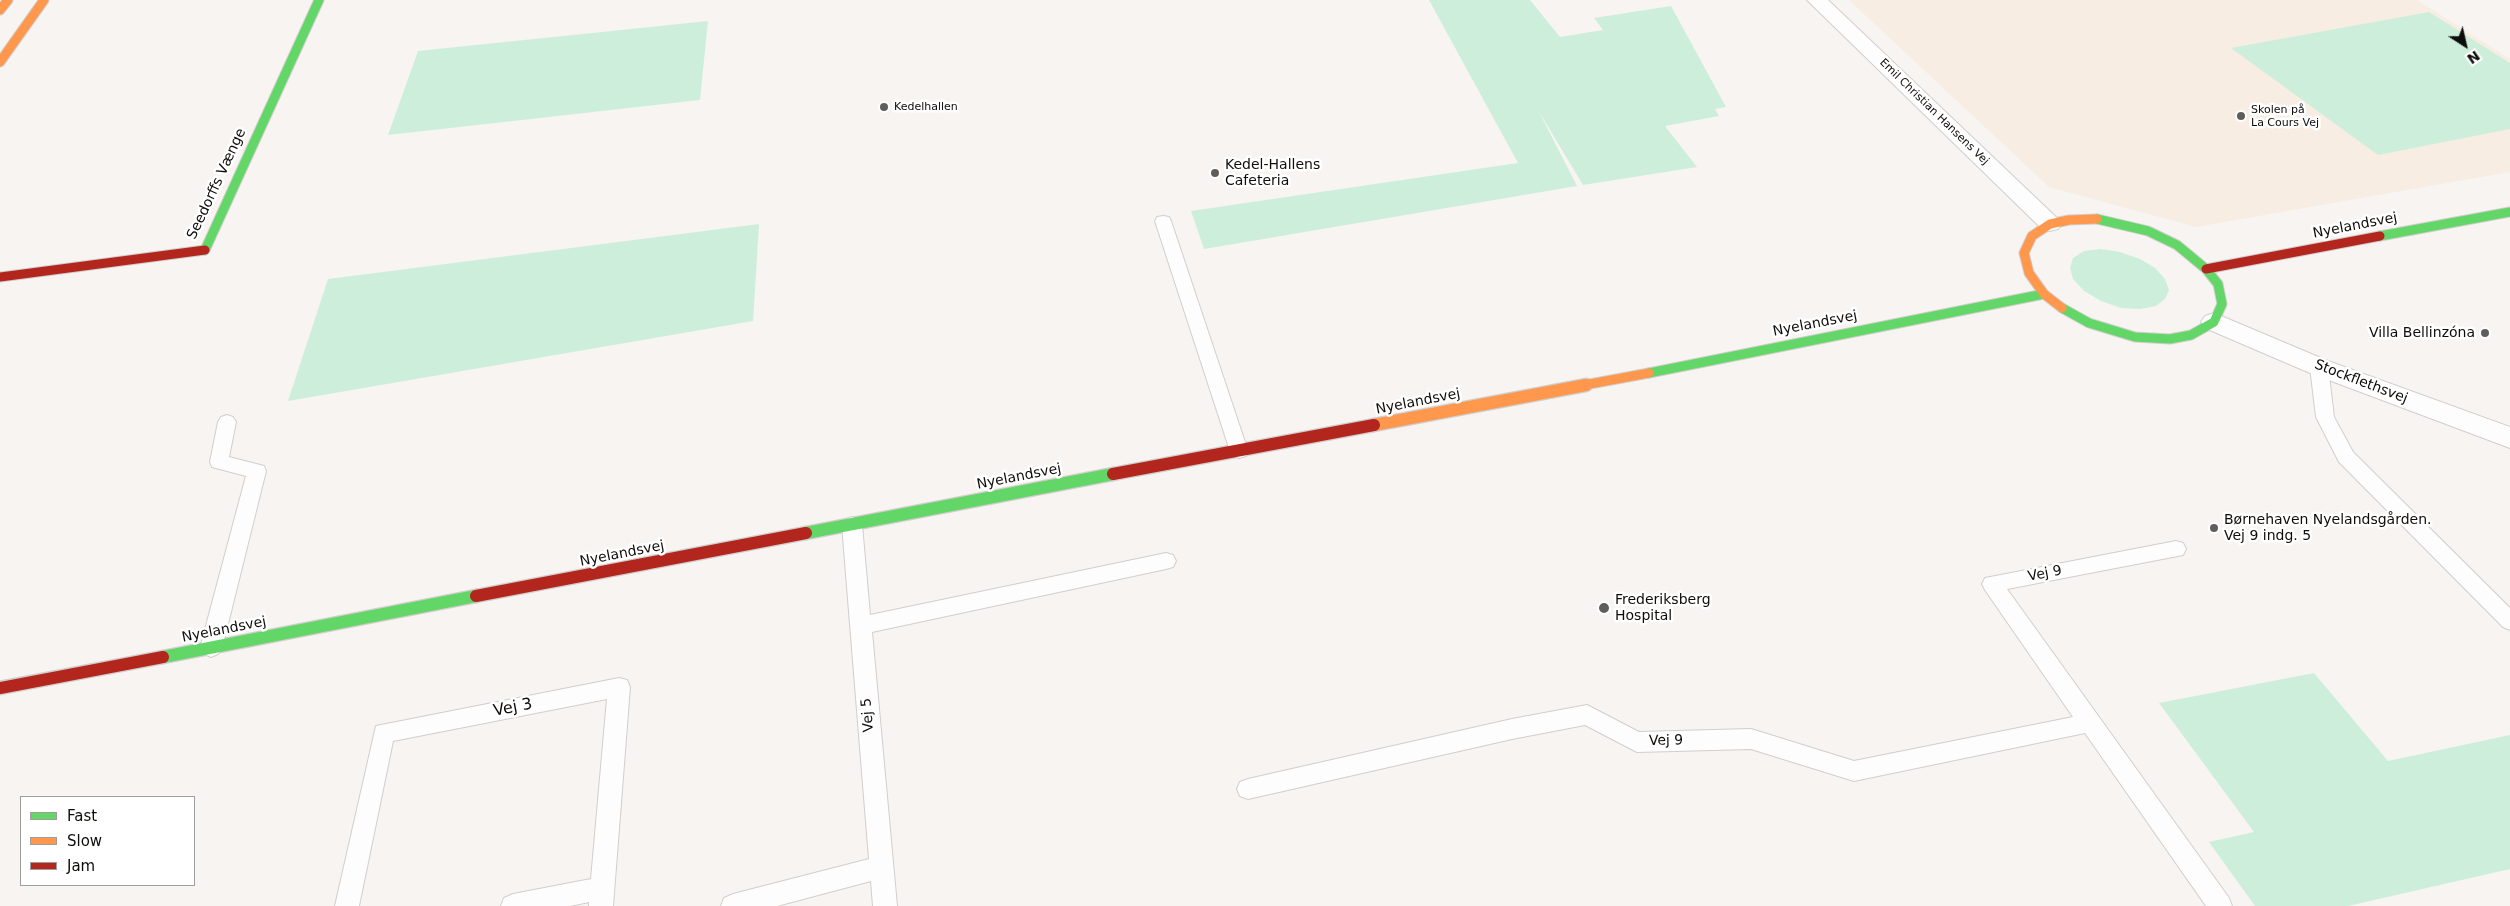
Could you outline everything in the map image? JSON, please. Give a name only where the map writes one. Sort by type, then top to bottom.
[{"type":"street","points":[[0,10],[8,0]]},
{"type":"street","points":[[0,62],[6,44],[44,0]]},
{"type":"street","name":"Seedorffs Vænge","points":[[0,276],[205,250],[319,0]]},
{"type":"street","name":"Emil Christian Hansens Vej","points":[[1817,0],[2050,224]]},
{"type":"street","name":"Nyelandsvej","points":[[2206,269],[2510,212]]},
{"type":"street","points":[[2098,219],[2148,231],[2177,245],[2206,269],[2218,284],[2222,304],[2214,322],[2191,336],[2170,339],[2136,337],[2089,323],[2067,312],[2044,294],[2029,273],[2024,253],[2032,236],[2050,224],[2069,220],[2098,219]]},
{"type":"street","name":"Nyelandsvej","points":[[0,688],[1239,452],[2044,294]]},
{"type":"street","name":"Stockflethsvej","points":[[2214,322],[2319,367],[2510,438]]},
{"type":"lane","points":[[1163,221],[1239,452]]},
{"type":"lane","points":[[2319,367],[2325,417],[2346,457],[2510,621]]},
{"type":"lane","points":[[211,648],[257,471],[219,462],[227,422]]},
{"type":"lane","name":"Vej 5","points":[[852,525],[885,906]]},
{"type":"lane","name":"Vej 9","points":[[2176,549],[1992,584],[2220,906]]},
{"type":"lane","points":[[861,626],[1166,561]]},
{"type":"lane","name":"Vej 3","points":[[347,906],[384,733],[619,687],[601,897],[513,906]]},
{"type":"lane","name":"Vej 9","points":[[1248,789],[1512,729],[1587,715],[1637,742],[1751,739],[1854,771],[2089,723]]},
{"type":"lane","points":[[733,906],[881,867]]},
{"type":"shaded area","name":"Skolen på La Cours Vej","points":[[1849,0],[2417,0],[2510,59],[2510,172],[2196,227],[2049,187]]},
{"type":"green space","points":[[1429,0],[1530,0],[1560,37],[1603,30],[1594,18],[1671,6],[1726,107],[1715,109],[1719,116],[1665,126],[1697,167],[1583,185],[1538,110],[1577,186],[1204,249],[1191,211],[1518,163]]},
{"type":"green space","points":[[2429,12],[2510,63],[2510,129],[2378,155],[2231,48]]},
{"type":"green space","points":[[708,21],[700,100],[388,135],[418,51]]},
{"type":"green space","points":[[759,224],[753,321],[288,401],[328,279]]},
{"type":"green space","points":[[2101,249],[2120,252],[2140,259],[2155,268],[2165,279],[2169,290],[2165,299],[2156,306],[2140,309],[2121,308],[2101,301],[2084,291],[2073,279],[2070,268],[2073,258],[2084,251]]},
{"type":"green space","points":[[2314,673],[2388,761],[2510,735],[2510,869],[2348,906],[2255,906],[2209,842],[2254,832],[2159,703]]},
{"type":"traffic: fast","points":[[205,250],[319,0]]},
{"type":"traffic: fast","points":[[2380,236],[2510,212]]},
{"type":"traffic: fast","points":[[2062,308],[2089,323],[2135,337],[2170,339],[2191,335],[2214,322],[2222,304],[2218,284],[2206,269],[2177,245],[2148,231],[2097,219]]},
{"type":"traffic: fast","points":[[1649,373],[2044,294]]},
{"type":"traffic: fast","points":[[806,533],[1113,474]]},
{"type":"traffic: fast","points":[[163,657],[476,596]]},
{"type":"traffic: slow","points":[[0,10],[8,0]]},
{"type":"traffic: slow","points":[[0,62],[44,0]]},
{"type":"traffic: slow","points":[[2062,308],[2044,294],[2029,273],[2024,253],[2032,236],[2050,224],[2069,220],[2097,219]]},
{"type":"traffic: slow","points":[[1374,425],[1649,373]]},
{"type":"traffic: jam","points":[[2206,269],[2380,236]]},
{"type":"traffic: jam","points":[[0,277],[205,250]]},
{"type":"traffic: jam","points":[[1113,474],[1374,425]]},
{"type":"traffic: jam","points":[[476,596],[806,533]]},
{"type":"traffic: jam","points":[[0,688],[163,657]]},
{"type":"place","name":"Kedelhallen","points":[[884,107]]},
{"type":"place","name":"Skolen på La Cours Vej","points":[[2241,116]]},
{"type":"place","name":"Kedel-Hallens Cafeteria","points":[[1215,173]]},
{"type":"place","name":"Villa Bellinzóna","points":[[2485,333]]},
{"type":"place","name":"Børnehaven Nyelandsgården. Vej 9 indg. 5","points":[[2214,528]]},
{"type":"place","name":"Frederiksberg Hospital","points":[[1604,608]]}]
